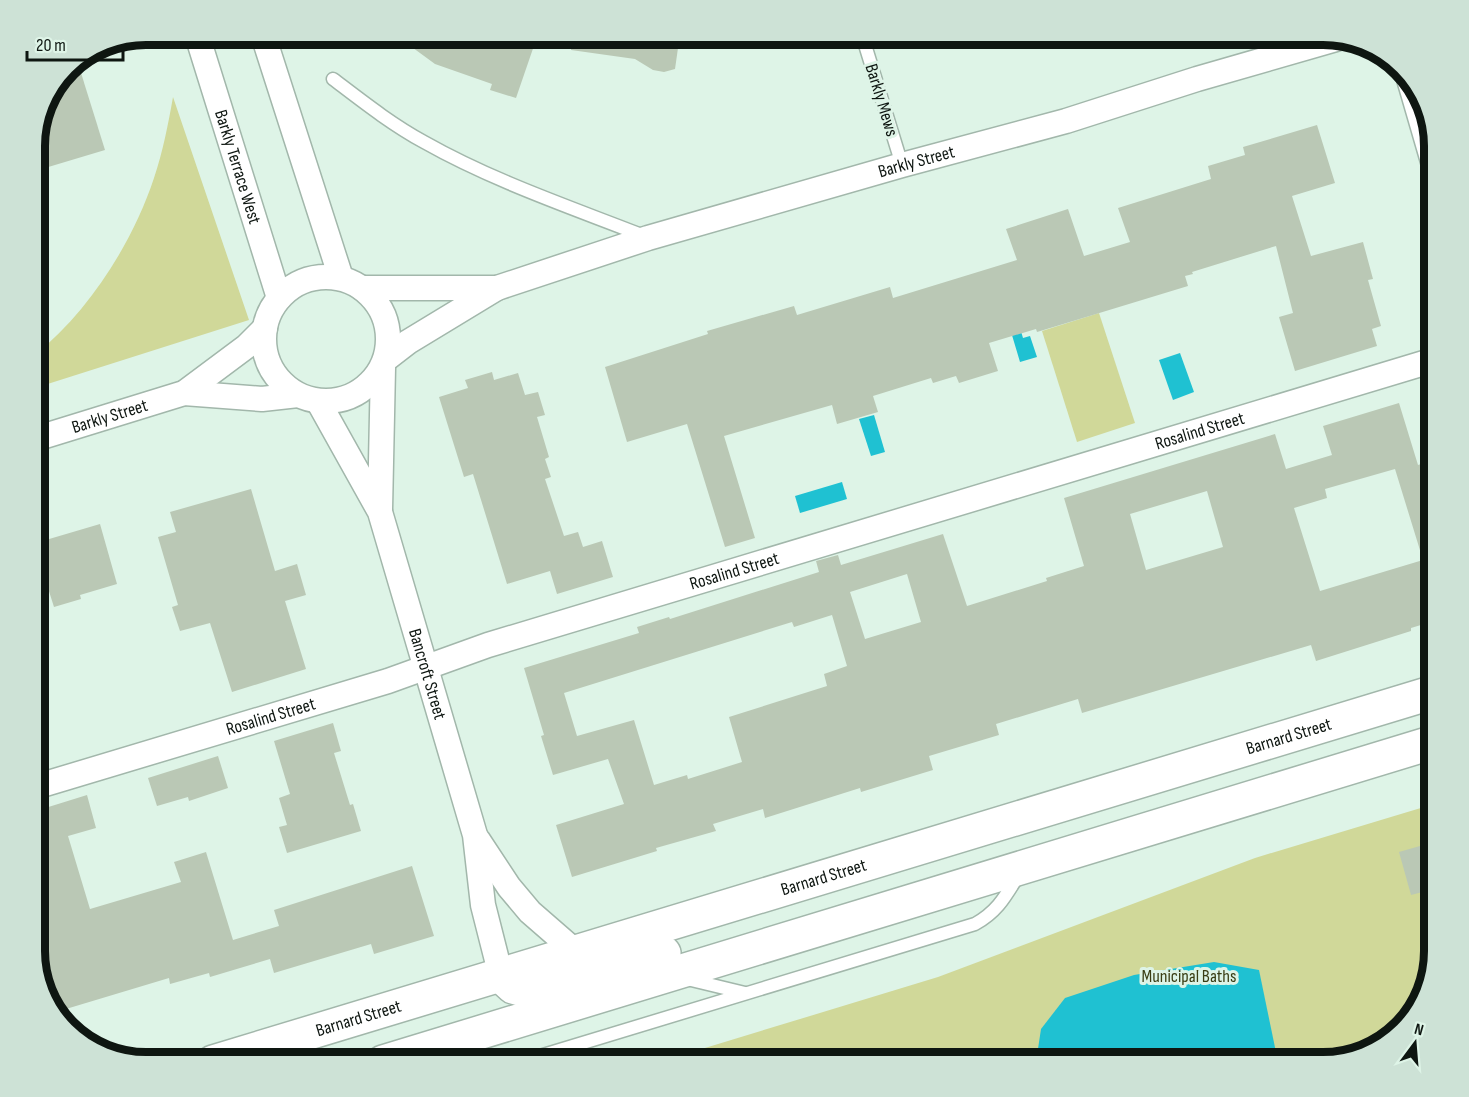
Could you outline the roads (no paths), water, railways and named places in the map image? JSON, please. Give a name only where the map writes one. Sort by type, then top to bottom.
[{"type":"main road","name":"Barnard Street","points":[[246,1052],[1424,695]]},
{"type":"main road","points":[[416,1052],[1424,745]]},
{"type":"main road","points":[[843,871],[914,866],[996,847],[1132,807],[1145,809],[1167,823]]},
{"type":"main road","points":[[501,976],[513,987],[531,992],[710,939],[752,933],[804,934]]},
{"type":"street","name":"Barkly Terrace West","points":[[201,45],[279,298]]},
{"type":"street","points":[[267,45],[352,283]]},
{"type":"street","name":"Barkly Street","points":[[384,363],[408,342],[497,288],[648,238],[902,165],[1066,121],[1197,79],[1315,45]]},
{"type":"street","points":[[324,277],[352,283],[377,302],[386,319],[389,339],[384,363],[371,383],[356,394],[338,401],[308,398],[282,383],[270,367],[264,348],[265,328],[270,312],[279,298],[292,287],[307,280],[324,277]]},
{"type":"street","name":"Barkly Street","points":[[352,283],[497,288]]},
{"type":"street","name":"Barkly Street","points":[[45,436],[184,393],[247,346],[265,328]]},
{"type":"street","name":"Bancroft Street","points":[[380,512],[384,363]]},
{"type":"street","name":"Rosalind Street","points":[[45,783],[380,684],[488,645],[1424,363]]},
{"type":"street","name":"Barkly Street","points":[[184,393],[262,399],[308,398]]},
{"type":"street","name":"Bancroft Street","points":[[308,398],[380,512],[475,835],[483,905],[501,976]]},
{"type":"street","name":"Bancroft Street","points":[[475,835],[509,886],[530,912],[576,952]]},
{"type":"lane","name":"Barkly Mews","points":[[865,45],[902,165]]},
{"type":"lane","points":[[333,79],[404,131],[452,157],[534,193],[648,238]]},
{"type":"lane","points":[[553,1052],[975,924],[988,917],[999,906],[1023,868]]},
{"type":"lane","points":[[669,975],[747,993]]},
{"type":"water","points":[[1009,292],[1023,338],[1030,336],[1037,357],[1020,362],[1000,295]]},
{"type":"water","points":[[1180,353],[1194,392],[1173,400],[1159,360]]},
{"type":"water","points":[[874,415],[885,452],[871,456],[859,419]]},
{"type":"water","points":[[842,482],[847,499],[800,513],[795,496]]},
{"type":"water","points":[[1214,962],[1259,970],[1276,1052],[1038,1052],[1041,1029],[1065,998],[1134,975]]},
{"type":"park label","name":"Municipal Baths","points":[[1189,976]]}]
